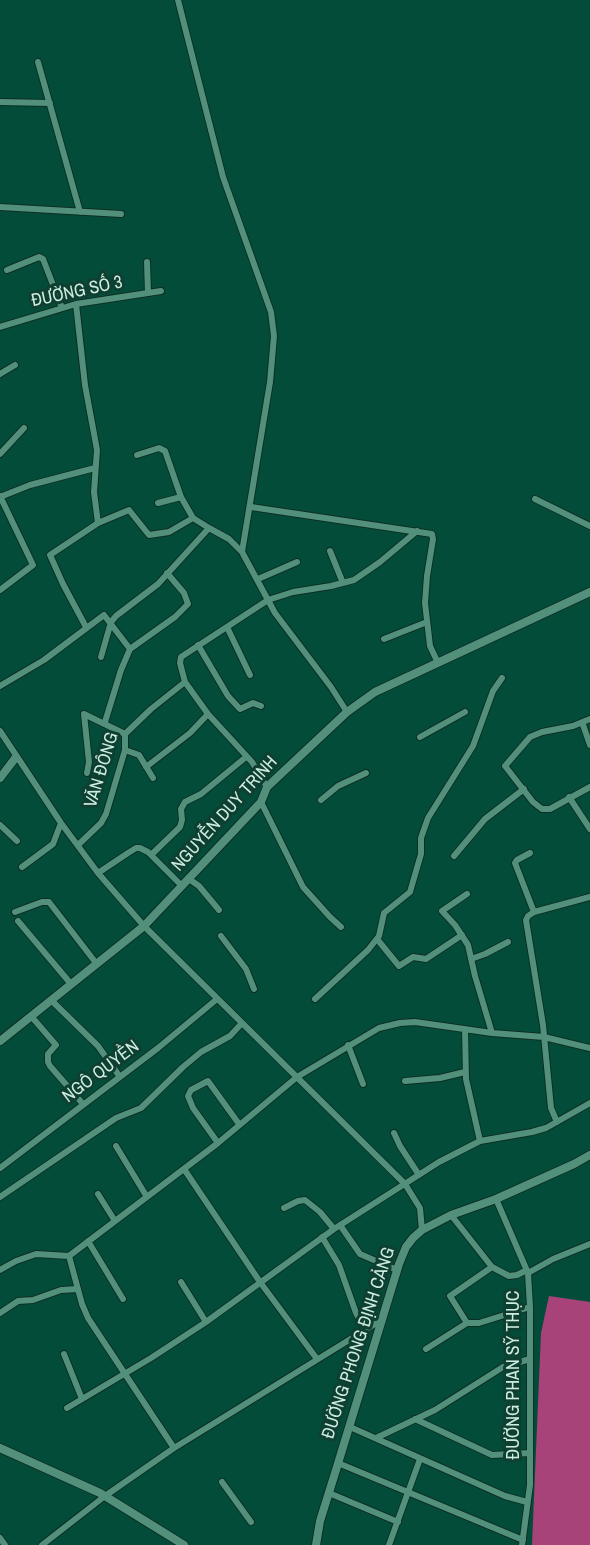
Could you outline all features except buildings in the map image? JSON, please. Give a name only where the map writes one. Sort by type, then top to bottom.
[{"type":"street","points":[[178,0],[223,177],[271,312],[274,336],[270,382],[242,552]]},
{"type":"street","points":[[38,62],[81,212]]},
{"type":"street","points":[[0,102],[50,103]]},
{"type":"street","points":[[0,207],[121,214]]},
{"type":"street","points":[[7,270],[39,257],[43,259],[62,308]]},
{"type":"street","points":[[147,262],[147,293]]},
{"type":"street","name":"ĐƯỜNG SỐ 3","points":[[0,327],[75,304],[161,291]]},
{"type":"street","points":[[75,304],[97,450],[94,492],[98,523]]},
{"type":"street","points":[[0,374],[15,365]]},
{"type":"street","points":[[0,454],[24,428]]},
{"type":"street","points":[[137,455],[159,448],[165,451],[193,518],[229,539],[242,552],[275,613],[347,712]]},
{"type":"street","points":[[0,590],[33,565],[0,497],[30,485],[95,468]]},
{"type":"street","points":[[158,503],[182,496]]},
{"type":"street","points":[[538,500],[590,526]]},
{"type":"street","points":[[251,507],[432,534],[425,591],[430,646],[438,663]]},
{"type":"street","points":[[86,627],[50,555],[98,523],[129,510],[149,535],[169,532],[193,518]]},
{"type":"street","points":[[101,657],[111,622],[149,591],[209,528]]},
{"type":"street","points":[[267,787],[252,762],[208,714],[185,682],[180,663],[181,657],[268,600],[293,591],[343,583],[362,575],[417,531]]},
{"type":"street","points":[[330,551],[343,583]]},
{"type":"street","points":[[258,579],[297,562]]},
{"type":"street","points":[[105,722],[121,670],[130,650],[175,617],[188,604],[184,593],[167,573]]},
{"type":"street","name":"NGUYỄN DUY TRINH","points":[[0,1041],[144,926],[261,802],[267,787],[347,712],[375,692],[590,592]]},
{"type":"street","points":[[0,686],[44,660],[104,615],[130,650]]},
{"type":"street","points":[[384,639],[427,622]]},
{"type":"street","points":[[227,627],[250,675]]},
{"type":"street","points":[[198,645],[228,696],[240,709],[253,704],[261,706]]},
{"type":"street","points":[[315,999],[368,950],[380,936],[384,913],[410,892],[421,854],[421,838],[428,818],[473,746],[493,691],[502,678]]},
{"type":"street","name":"VĂN ĐÔNG","points":[[78,845],[101,823],[125,750],[125,734],[151,709],[185,682]]},
{"type":"street","points":[[420,737],[465,712]]},
{"type":"street","points":[[87,773],[89,762],[84,714],[105,722],[125,734]]},
{"type":"street","points":[[146,767],[190,733],[208,714]]},
{"type":"street","points":[[590,719],[568,727],[542,732],[526,739],[505,766],[533,802],[542,809],[550,809],[590,787]]},
{"type":"street","points":[[582,722],[590,745]]},
{"type":"street","points":[[0,731],[61,823],[98,873],[144,926],[405,1184],[420,1208],[422,1230]]},
{"type":"street","points":[[125,750],[139,755],[153,778]]},
{"type":"street","points":[[0,778],[16,757]]},
{"type":"street","points":[[151,855],[177,831],[182,820],[181,809],[185,802],[201,794],[246,757]]},
{"type":"street","points":[[321,800],[338,786],[366,773]]},
{"type":"street","points":[[454,856],[485,819],[524,789]]},
{"type":"street","points":[[569,798],[590,829]]},
{"type":"street","points":[[261,802],[303,886],[341,927]]},
{"type":"street","points":[[22,867],[53,844],[61,823]]},
{"type":"street","points":[[0,825],[17,841]]},
{"type":"street","points":[[98,873],[136,848],[140,848],[151,855],[182,886]]},
{"type":"street","points":[[530,853],[516,860],[515,863],[534,912]]},
{"type":"street","points":[[189,879],[199,886],[219,910]]},
{"type":"street","points":[[467,894],[442,911],[468,945],[492,1033]]},
{"type":"street","points":[[557,1122],[551,1108],[527,925],[528,916],[534,912],[590,897]]},
{"type":"street","points":[[15,912],[42,902],[49,902],[96,963]]},
{"type":"street","points":[[18,921],[71,984]]},
{"type":"street","points":[[377,939],[399,966],[413,957],[426,959],[462,935]]},
{"type":"street","points":[[221,936],[246,969],[254,988]]},
{"type":"street","points":[[471,959],[508,942]]},
{"type":"street","name":"NGÔ QUYỀN","points":[[0,1168],[120,1077],[217,999]]},
{"type":"street","points":[[51,1000],[98,1046],[120,1077]]},
{"type":"street","points":[[31,1016],[56,1045],[48,1054],[50,1066],[83,1104]]},
{"type":"street","points":[[0,1270],[36,1254],[69,1256],[218,1143],[297,1077],[379,1028],[415,1022],[492,1033],[543,1037],[590,1048]]},
{"type":"street","points":[[0,1197],[116,1118],[141,1108],[183,1067],[201,1052],[230,1036],[242,1023]]},
{"type":"street","points":[[465,1029],[465,1072],[480,1141]]},
{"type":"street","points":[[348,1045],[363,1084]]},
{"type":"street","points":[[405,1080],[440,1078],[465,1072]]},
{"type":"street","points":[[218,1143],[193,1108],[188,1096],[191,1090],[208,1081],[239,1124]]},
{"type":"street","points":[[68,1408],[127,1374],[206,1322],[322,1237],[454,1154],[480,1141],[532,1132],[557,1122],[590,1102]]},
{"type":"street","points":[[394,1133],[419,1175]]},
{"type":"street","points":[[116,1146],[147,1197]]},
{"type":"street","name":"ĐƯỜNG PHONG ĐỊNH CẢNG","points":[[319,1544],[320,1521],[398,1270],[406,1247],[412,1238],[422,1230],[451,1215],[496,1199],[590,1155]]},
{"type":"street","points":[[184,1168],[260,1282],[317,1359]]},
{"type":"street","points":[[98,1194],[115,1221]]},
{"type":"street","points":[[451,1215],[492,1267],[508,1276],[517,1275],[527,1271],[496,1199]]},
{"type":"street","points":[[284,1208],[305,1200],[337,1227],[360,1254],[398,1270]]},
{"type":"street","points":[[322,1237],[339,1264],[356,1312],[365,1329]]},
{"type":"street","points":[[88,1241],[123,1299]]},
{"type":"street","name":"ĐƯỜNG PHAN SỸ THỤC","points":[[522,1542],[530,1453],[530,1307],[527,1271],[590,1244]]},
{"type":"street","points":[[69,1256],[88,1318],[174,1448]]},
{"type":"street","points":[[467,1323],[450,1296],[492,1267]]},
{"type":"street","points":[[181,1282],[206,1322]]},
{"type":"street","points":[[0,1312],[18,1301],[33,1300],[62,1290],[78,1289]]},
{"type":"street","points":[[426,1348],[467,1323],[478,1323],[530,1307]]},
{"type":"street","points":[[42,1545],[105,1496],[174,1448],[383,1319]]},
{"type":"street","points":[[64,1354],[82,1399]]},
{"type":"street","points":[[376,1438],[459,1396],[503,1367],[530,1359]]},
{"type":"street","points":[[415,1419],[486,1453],[504,1456],[530,1453]]},
{"type":"street","points":[[350,1427],[505,1496],[527,1503]]},
{"type":"street","points":[[0,1448],[105,1496],[184,1545]]},
{"type":"street","points":[[389,1545],[420,1459]]},
{"type":"street","points":[[338,1463],[522,1542]]},
{"type":"street","points":[[222,1482],[251,1522]]},
{"type":"street","points":[[329,1493],[398,1522]]},
{"type":"street","points":[[0,1538],[5,1545]]},
{"type":"shaded area","points":[[549,1296],[590,1302],[590,1545],[532,1545],[541,1333]]}]
